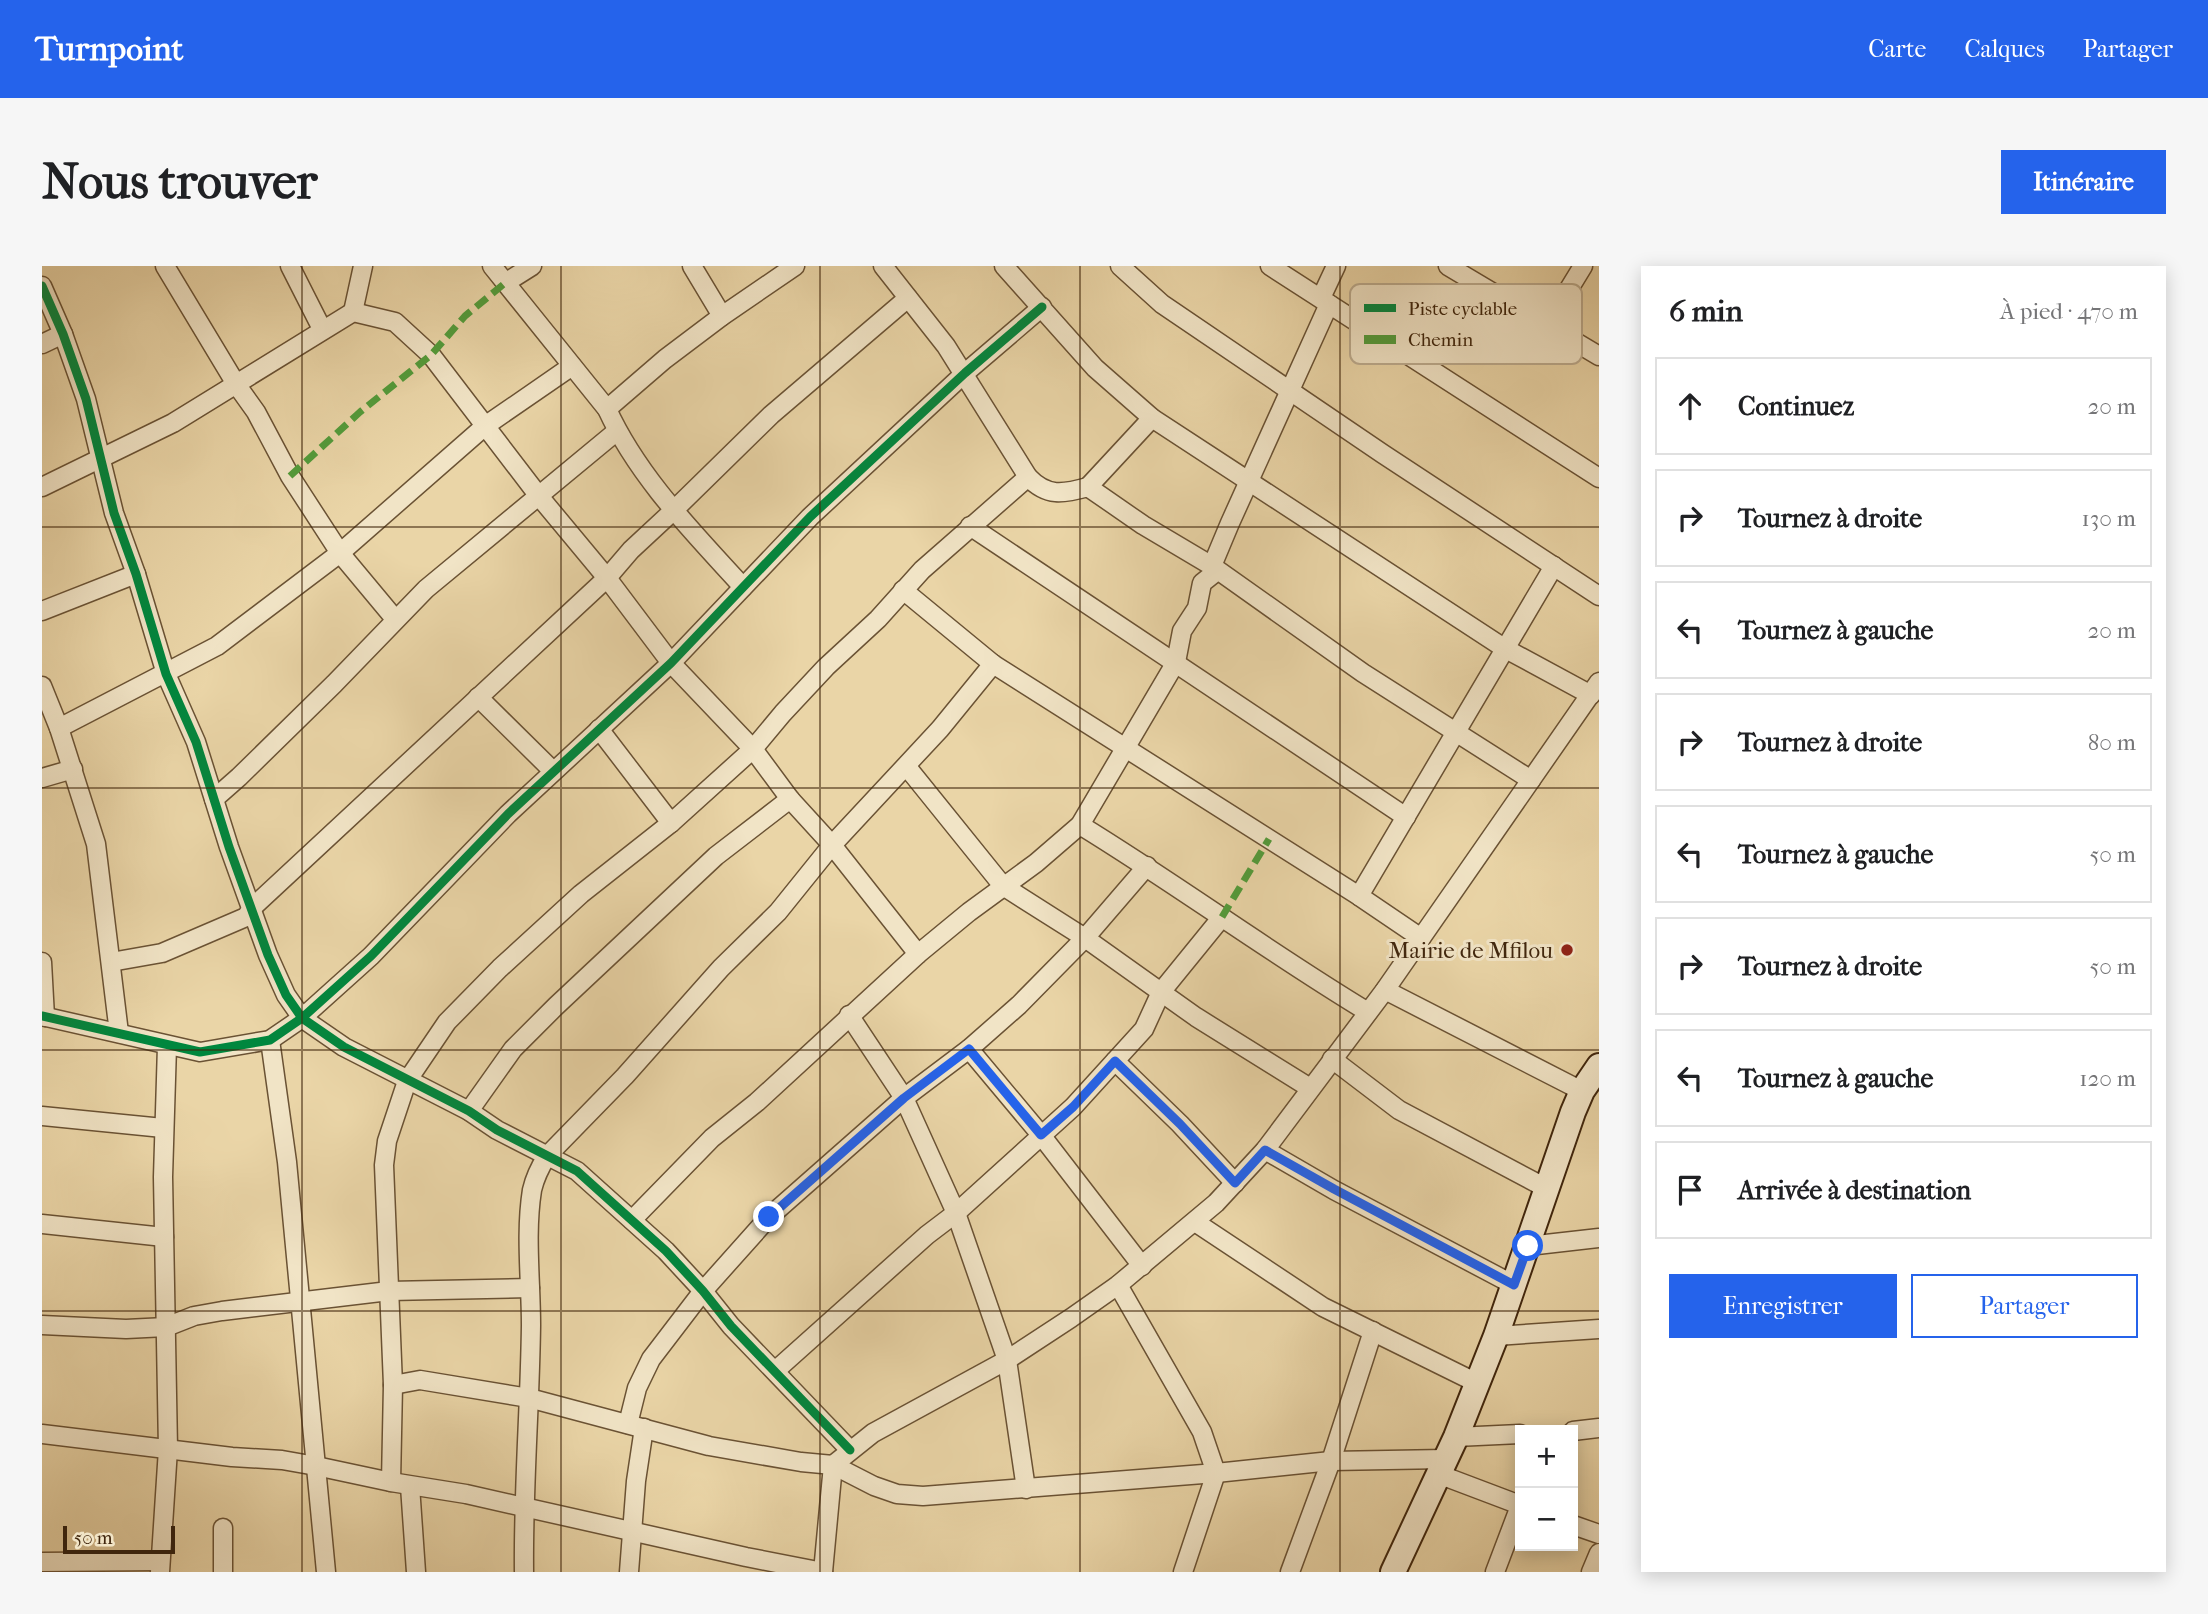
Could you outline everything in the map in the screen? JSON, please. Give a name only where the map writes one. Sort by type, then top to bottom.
[{"type":"street","points":[[165,266],[236,384],[256,412],[290,476],[340,553],[394,619]]},
{"type":"street","points":[[290,266],[322,329]]},
{"type":"street","points":[[353,312],[363,266]]},
{"type":"street","points":[[492,266],[607,409],[617,431],[673,511],[743,587]]},
{"type":"street","points":[[505,283],[532,266]]},
{"type":"street","points":[[692,266],[722,316]]},
{"type":"street","points":[[607,409],[665,359],[795,266]]},
{"type":"street","points":[[883,266],[947,346],[1028,477],[1045,491],[1071,492],[1088,487],[1152,418]]},
{"type":"street","points":[[42,1434],[316,1466],[410,1486],[466,1494],[823,1572],[833,1465],[873,1433],[1007,1360],[1118,1285],[1195,1223],[1265,1150],[1385,990],[1595,688],[1504,648],[1152,418],[1095,368],[1004,266]]},
{"type":"street","points":[[1120,266],[1162,304],[1599,596]]},
{"type":"street","points":[[1270,266],[1350,317]]},
{"type":"street","points":[[632,1220],[712,1138],[757,1101],[918,954],[1036,863],[1080,825],[1128,748],[1176,662],[1182,631],[1197,607],[1202,583],[1212,575],[1212,566],[1289,390],[1325,301],[1336,266]]},
{"type":"street","points":[[1448,266],[1478,284]]},
{"type":"street","points":[[1572,284],[1583,266]]},
{"type":"street","points":[[42,286],[63,334],[86,400],[114,513],[136,574],[166,674],[196,742],[268,955],[286,995],[302,1018],[344,1047],[469,1111],[577,1171],[632,1220],[703,1291],[731,1326],[850,1450]]},
{"type":"street","points":[[111,962],[162,953],[246,917],[253,907],[607,578],[631,550],[771,415],[908,298]]},
{"type":"street","points":[[42,962],[43,1016],[201,1052],[270,1040],[302,1018],[371,956],[508,814],[670,663],[810,517],[965,373],[1042,307]]},
{"type":"street","points":[[42,487],[173,423],[353,312],[395,322],[431,355],[538,495],[607,578],[670,663],[753,749],[790,799],[832,845],[918,954]]},
{"type":"street","points":[[42,344],[63,334]]},
{"type":"street","points":[[1582,346],[1599,356]]},
{"type":"street","points":[[1423,364],[1599,478]]},
{"type":"street","points":[[59,728],[217,646],[340,553],[485,426],[572,366]]},
{"type":"street","points":[[214,799],[334,684],[394,619],[426,589],[617,431]]},
{"type":"street","points":[[391,1482],[393,1385],[384,1166],[390,1131],[407,1081],[447,1022],[500,968],[581,894],[671,823],[753,749],[809,685],[878,619],[922,570],[1028,477]]},
{"type":"street","points":[[1088,487],[1143,525],[1212,566],[1363,673],[1531,780]]},
{"type":"street","points":[[970,526],[1406,817]]},
{"type":"street","points":[[1359,896],[1554,566]]},
{"type":"street","points":[[42,611],[136,574]]},
{"type":"street","points":[[903,590],[993,664],[1359,896],[1421,939]]},
{"type":"street","points":[[524,1572],[530,1215],[539,1169],[547,1156],[625,1076],[721,968],[778,912],[832,845],[906,767],[993,664]]},
{"type":"street","points":[[42,686],[59,728],[96,844],[118,1033]]},
{"type":"street","points":[[478,697],[553,771]]},
{"type":"street","points":[[599,729],[671,823]]},
{"type":"street","points":[[906,767],[1003,886],[1310,1088]]},
{"type":"street","points":[[42,778],[73,769]]},
{"type":"street","points":[[469,1111],[513,1049],[556,1006],[716,856],[790,799]]},
{"type":"street","points":[[1080,825],[1147,866],[1368,1013]]},
{"type":"street","points":[[629,1572],[636,1481],[637,1388],[650,1359],[703,1291],[769,1217],[904,1098],[969,1049],[1018,1005],[1085,938],[1147,866]]},
{"type":"street","points":[[775,1371],[1073,1107],[1144,1029],[1161,992],[1222,917]]},
{"type":"street","points":[[1385,990],[1582,1091]]},
{"type":"street","points":[[849,1015],[904,1098],[956,1213],[1007,1360],[1026,1489]]},
{"type":"street","points":[[270,1040],[287,1161],[326,1572]]},
{"type":"street","points":[[42,1562],[160,1567],[168,1449],[163,1128],[167,1046]]},
{"type":"street","points":[[969,1049],[1041,1135],[1142,1266]]},
{"type":"street","points":[[1332,1059],[1399,1110],[1546,1188]]},
{"type":"street","points":[[1115,1061],[1180,1124],[1235,1183]]},
{"type":"street","points":[[1393,1572],[1477,1383],[1582,1091],[1599,1066]]},
{"type":"street","points":[[42,1116],[163,1128]]},
{"type":"street","points":[[1265,1150],[1514,1285]]},
{"type":"street","points":[[1195,1223],[1323,1307],[1477,1383]]},
{"type":"street","points":[[42,1224],[164,1237]]},
{"type":"street","points":[[1528,1246],[1599,1238]]},
{"type":"street","points":[[1118,1285],[1202,1432],[1216,1473],[1183,1572]]},
{"type":"street","points":[[42,1325],[166,1328],[194,1316],[222,1311],[389,1291],[530,1288]]},
{"type":"street","points":[[1496,1336],[1599,1329]]},
{"type":"street","points":[[1290,1572],[1331,1461],[1373,1331]]},
{"type":"street","points":[[393,1385],[420,1380],[528,1398],[709,1446],[833,1465],[874,1486],[897,1494],[956,1495],[1331,1461],[1446,1457],[1515,1436]]},
{"type":"street","points":[[1578,1430],[1599,1428]]},
{"type":"street","points":[[1446,1457],[1515,1503]]},
{"type":"street","points":[[410,1486],[416,1572]]},
{"type":"street","points":[[1495,1572],[1515,1519]]},
{"type":"street","points":[[1578,1527],[1599,1534]]},
{"type":"street","points":[[223,1528],[223,1572]]},
{"type":"street","points":[[1591,1572],[1599,1553]]},
{"type":"marked path","points":[[290,476],[360,412],[431,355],[465,316],[505,283]]},
{"type":"marked path","points":[[1222,917],[1269,839]]},
{"type":"cycle path","points":[[42,286],[63,334],[86,399],[114,513],[136,574],[166,674],[196,742],[229,847],[268,955],[286,995],[302,1018],[344,1047],[469,1111],[497,1130],[577,1171],[666,1251],[731,1326],[850,1450]]},
{"type":"cycle path","points":[[42,1016],[200,1052],[270,1040],[302,1018],[371,956],[508,814],[671,663],[810,517],[965,373],[1042,307]]},
{"type":"place","name":"Mairie de Mfilou","points":[[1567,950]]},
{"type":"route","points":[[769,1217],[904,1098],[969,1049],[1041,1135],[1073,1107],[1115,1061],[1180,1124],[1235,1183],[1265,1150],[1514,1285],[1528,1246]]}]
